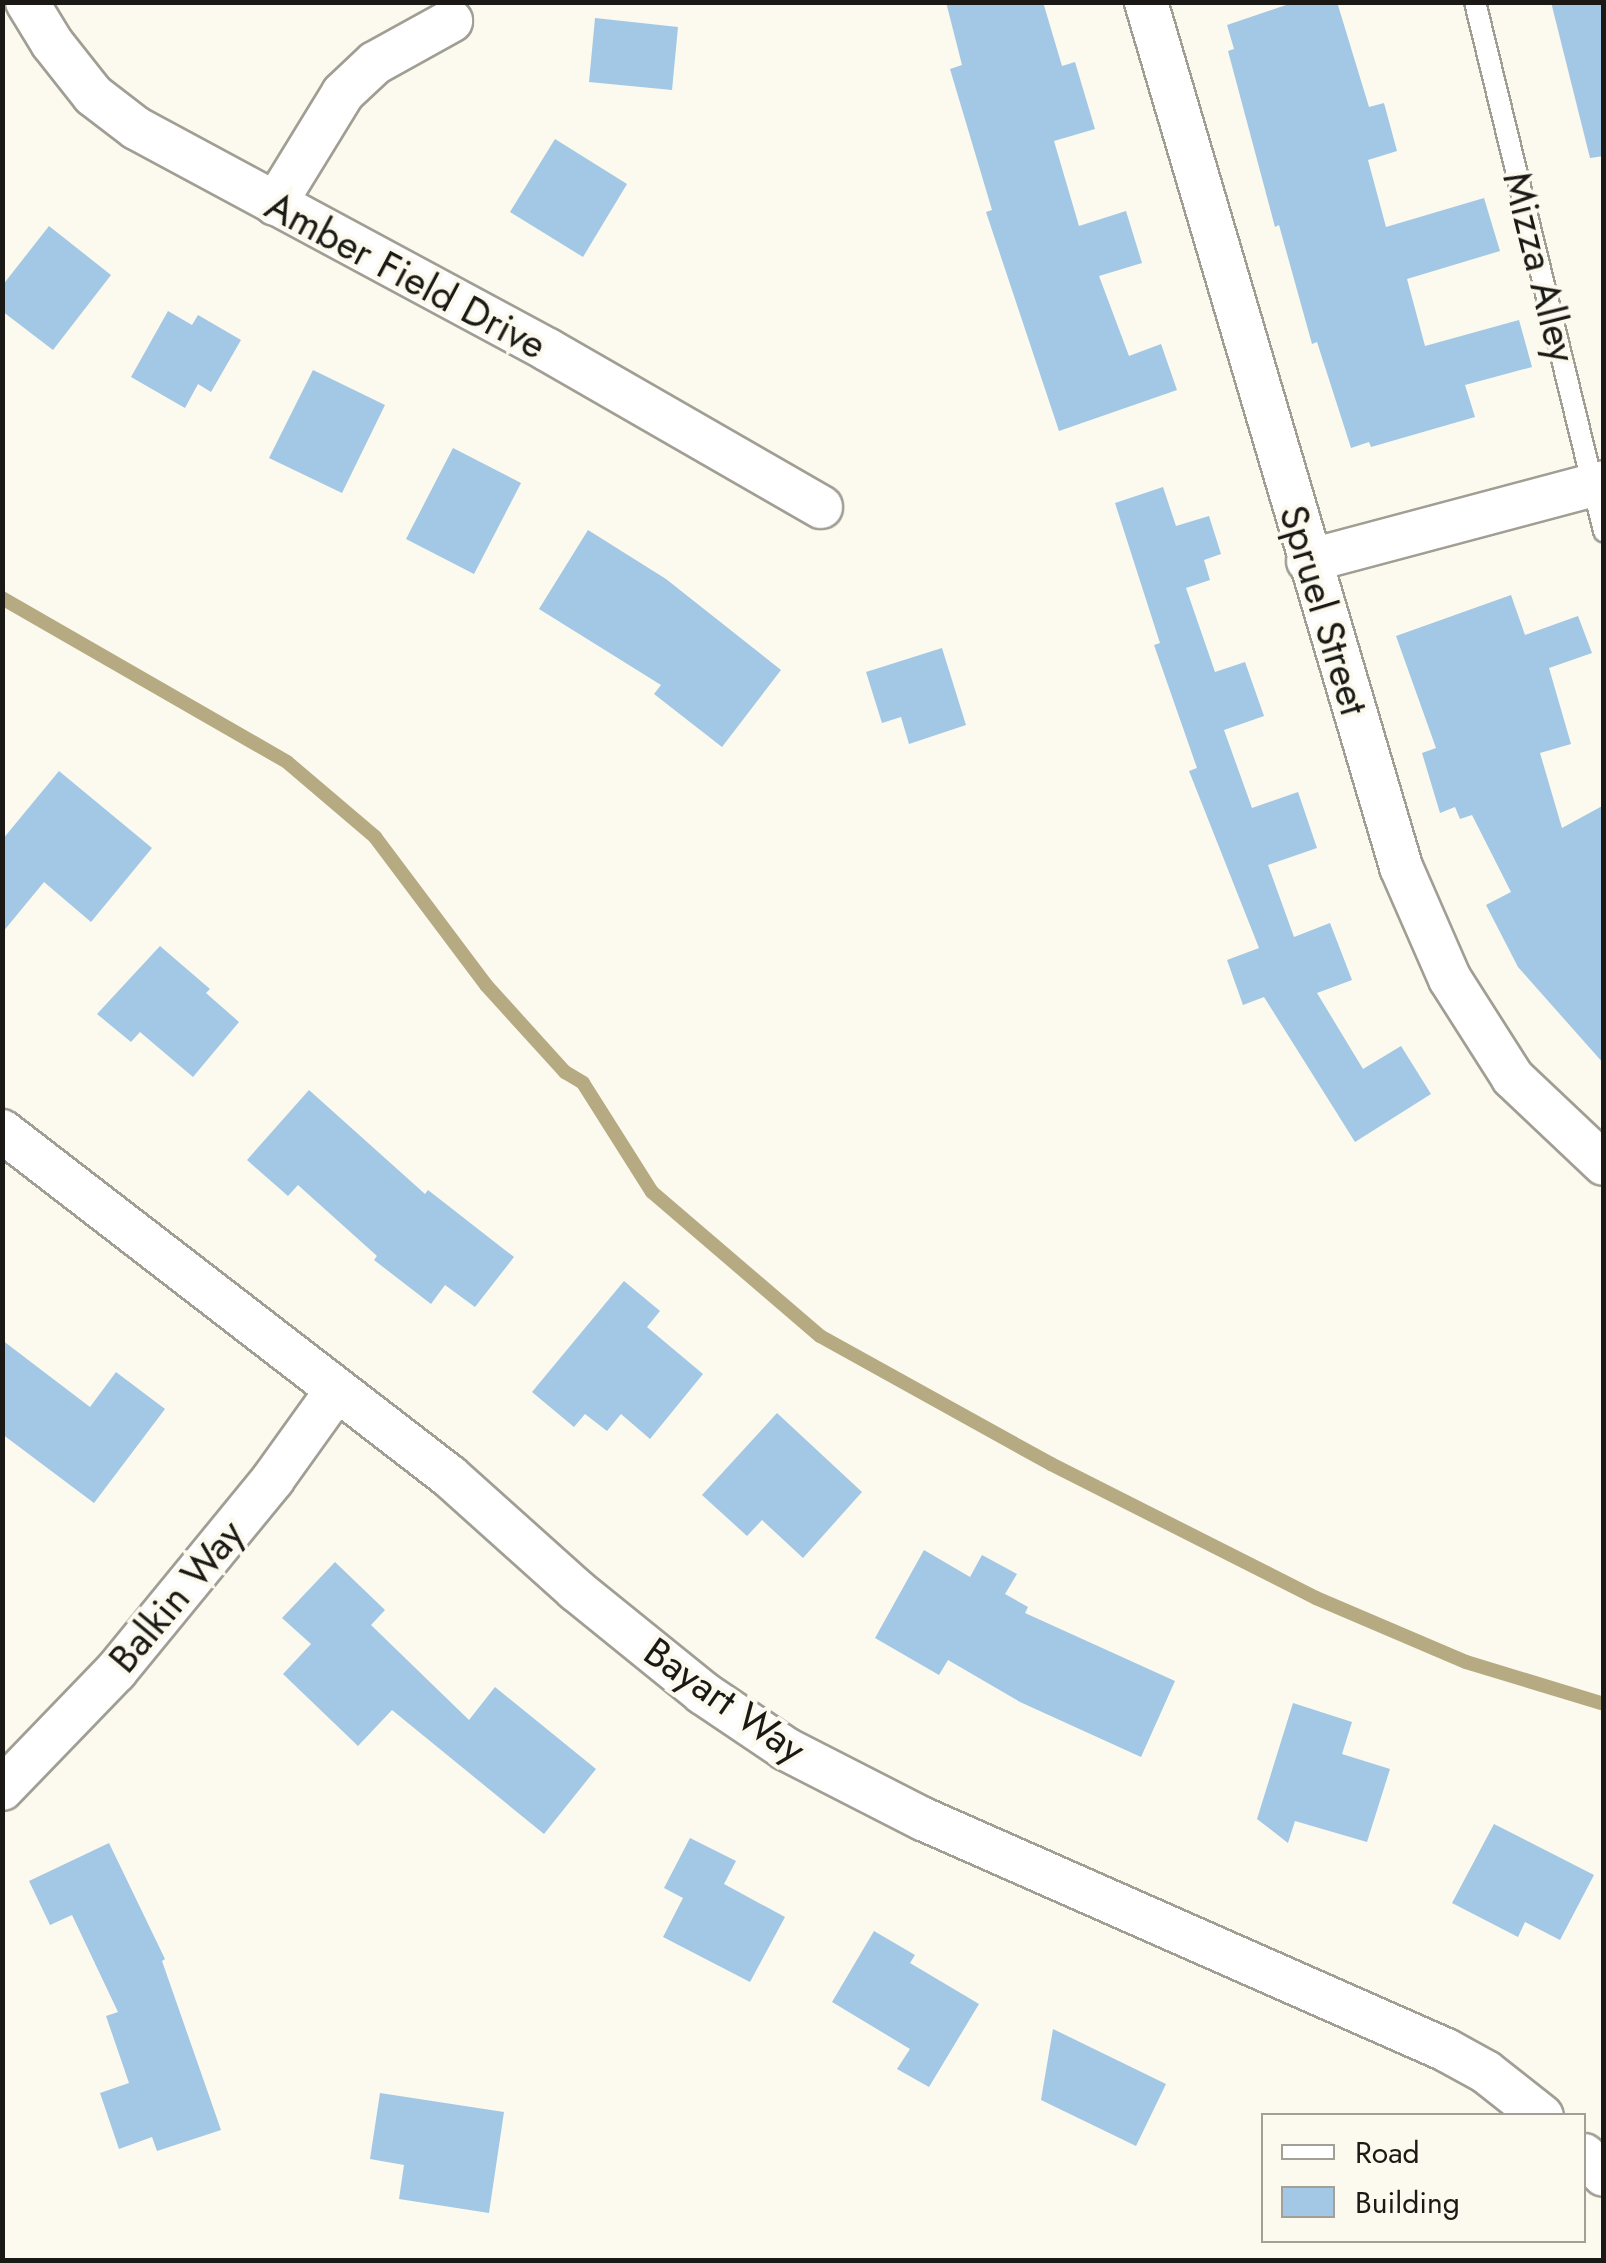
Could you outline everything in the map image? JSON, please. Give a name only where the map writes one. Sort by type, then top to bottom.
[{"type":"street","name":"Amber Field Drive","points":[[28,2],[52,43],[93,95],[136,128],[548,350],[821,507]]},
{"type":"street","name":"Spruel Street","points":[[1146,2],[1401,867],[1450,979],[1513,1078],[1604,1164]]},
{"type":"street","points":[[275,204],[342,93],[376,62],[451,21]]},
{"type":"street","points":[[1308,561],[1598,484]]},
{"type":"street","name":"Bayart Way","points":[[2,1131],[449,1476],[576,1590],[703,1692],[786,1748],[923,1818],[1446,2050],[1510,2088],[1539,2113]]},
{"type":"street","name":"Balkin Way","points":[[2,1789],[116,1671],[273,1479],[336,1391]]},
{"type":"lane","name":"Mizza Alley","points":[[1475,2],[1598,484],[1604,532]]},
{"type":"building","points":[[946,2],[1043,2],[1062,66],[1075,62],[1095,129],[1054,141],[1079,226],[1126,211],[1142,263],[1099,276],[1129,356],[1161,344],[1177,390],[1059,431],[986,212],[992,210],[950,69],[962,65]]},
{"type":"building","points":[[1295,2],[1337,2],[1369,107],[1384,103],[1397,151],[1368,160],[1386,227],[1484,198],[1500,251],[1407,279],[1425,346],[1519,320],[1532,367],[1465,385],[1475,417],[1371,447],[1369,442],[1351,448],[1317,342],[1312,344],[1279,225],[1275,227],[1228,51],[1234,49],[1227,25]]},
{"type":"building","points":[[1551,2],[1604,2],[1604,156],[1590,158]]},
{"type":"building","points":[[595,18],[678,27],[672,90],[589,82]]},
{"type":"building","points":[[555,139],[627,184],[583,257],[510,212]]},
{"type":"building","points":[[49,226],[111,275],[53,350],[2,311],[2,286]]},
{"type":"building","points":[[168,311],[192,325],[198,315],[241,340],[211,392],[198,384],[185,408],[131,377]]},
{"type":"building","points":[[313,370],[385,405],[342,493],[269,458]]},
{"type":"building","points":[[453,448],[521,483],[474,574],[406,539]]},
{"type":"building","points":[[1163,487],[1176,526],[1209,516],[1221,554],[1204,560],[1210,580],[1186,588],[1215,672],[1245,662],[1264,716],[1224,730],[1252,808],[1298,792],[1317,848],[1268,865],[1294,937],[1330,923],[1352,980],[1317,993],[1363,1069],[1401,1046],[1431,1094],[1355,1142],[1264,997],[1243,1005],[1227,960],[1259,948],[1189,771],[1197,768],[1154,645],[1160,643],[1115,503]]},
{"type":"building","points":[[588,530],[666,579],[781,670],[722,747],[654,694],[661,685],[539,609]]},
{"type":"building","points":[[1511,595],[1525,635],[1578,616],[1592,653],[1549,668],[1571,744],[1540,753],[1562,828],[1604,805],[1604,1064],[1518,967],[1486,905],[1511,892],[1472,815],[1460,819],[1455,807],[1440,813],[1422,753],[1436,748],[1396,636]]},
{"type":"building","points":[[942,648],[966,725],[909,744],[901,717],[882,723],[866,672]]},
{"type":"building","points":[[59,771],[152,848],[91,922],[44,882],[2,933],[2,840]]},
{"type":"building","points":[[160,946],[210,989],[206,993],[239,1022],[193,1077],[140,1032],[131,1042],[97,1014]]},
{"type":"building","points":[[309,1090],[425,1194],[428,1190],[514,1257],[475,1307],[445,1285],[431,1304],[374,1260],[377,1256],[298,1185],[288,1196],[247,1160]]},
{"type":"building","points":[[624,1281],[660,1311],[647,1327],[703,1374],[650,1439],[621,1414],[607,1431],[585,1414],[574,1427],[532,1392]]},
{"type":"building","points":[[2,1340],[90,1407],[116,1372],[165,1409],[94,1503],[2,1434]]},
{"type":"building","points":[[777,1413],[862,1492],[803,1558],[762,1520],[747,1536],[702,1495]]},
{"type":"building","points":[[924,1550],[970,1577],[982,1555],[1017,1574],[1005,1594],[1028,1607],[1025,1613],[1175,1681],[1141,1757],[1020,1702],[948,1660],[939,1675],[875,1638]]},
{"type":"building","points":[[335,1562],[385,1610],[371,1625],[469,1720],[495,1687],[596,1769],[544,1834],[392,1710],[358,1746],[283,1674],[311,1644],[282,1618]]},
{"type":"building","points":[[1293,1703],[1352,1722],[1342,1754],[1390,1769],[1367,1842],[1295,1821],[1288,1843],[1257,1819]]},
{"type":"building","points":[[1494,1824],[1594,1875],[1560,1940],[1525,1922],[1518,1937],[1452,1903]]},
{"type":"building","points":[[690,1838],[736,1861],[724,1884],[785,1917],[750,1982],[663,1937],[683,1898],[664,1888]]},
{"type":"building","points":[[109,1843],[165,1959],[162,1961],[221,2130],[157,2151],[152,2137],[119,2149],[100,2093],[129,2083],[106,2016],[118,2012],[72,1915],[50,1925],[29,1881]]},
{"type":"building","points":[[874,1931],[915,1955],[910,1963],[979,2004],[929,2087],[897,2069],[910,2049],[832,2002]]},
{"type":"building","points":[[1053,2029],[1166,2084],[1136,2146],[1041,2100]]},
{"type":"building","points":[[380,2093],[504,2112],[489,2213],[399,2199],[404,2165],[370,2159]]},
{"type":"waterway","points":[[2,598],[287,762],[375,837],[486,985],[565,1072],[583,1083],[652,1192],[820,1336],[1051,1464],[1316,1598],[1466,1662],[1604,1704]]}]
